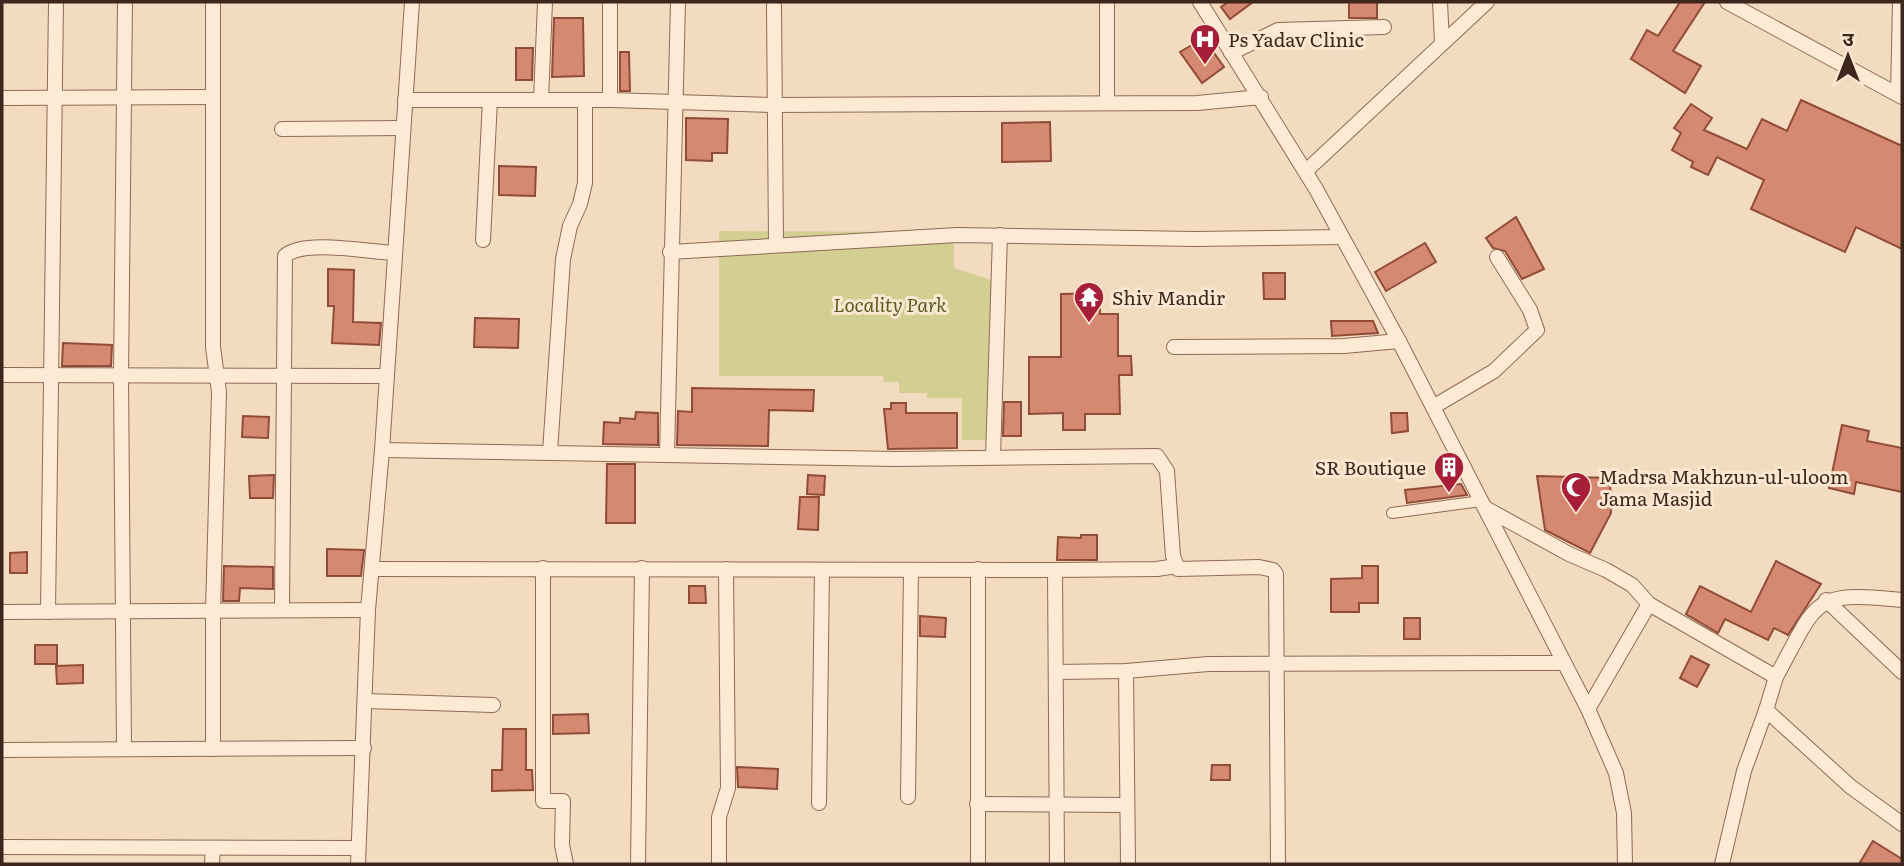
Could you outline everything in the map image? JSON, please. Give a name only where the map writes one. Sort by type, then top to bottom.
[{"type":"street","points":[[48,612],[55,2]]},
{"type":"street","points":[[124,750],[121,376],[125,2]]},
{"type":"street","points":[[213,749],[212,611],[217,376],[212,347],[214,2]]},
{"type":"street","points":[[358,864],[368,610],[382,450],[412,2]]},
{"type":"street","points":[[541,100],[545,2]]},
{"type":"street","points":[[610,2],[610,100]]},
{"type":"street","points":[[667,454],[678,2]]},
{"type":"street","points":[[1107,2],[1107,102]]},
{"type":"street","points":[[1200,2],[1306,171],[1399,341],[1610,753],[1624,813],[1625,864]]},
{"type":"street","points":[[1440,2],[1442,43]]},
{"type":"street","points":[[1727,2],[1900,95],[1900,2]]},
{"type":"street","points":[[1306,171],[1485,3]]},
{"type":"street","points":[[774,6],[776,244]]},
{"type":"street","points":[[1231,53],[1278,30],[1384,27]]},
{"type":"street","points":[[2,99],[213,97]]},
{"type":"street","points":[[405,100],[610,100],[774,106],[1197,103],[1261,97]]},
{"type":"street","points":[[483,240],[490,100]]},
{"type":"street","points":[[551,452],[563,259],[570,226],[580,204],[585,183],[585,100]]},
{"type":"street","points":[[282,129],[403,128]]},
{"type":"street","points":[[993,457],[1000,235]]},
{"type":"street","points":[[670,252],[924,236],[1194,239],[1342,237]]},
{"type":"street","points":[[282,610],[281,376],[285,256],[291,250],[310,248],[394,253]]},
{"type":"street","points":[[1433,407],[1494,371],[1537,330],[1534,319],[1497,257]]},
{"type":"street","points":[[1174,347],[1344,346],[1399,341]]},
{"type":"street","points":[[2,375],[386,376]]},
{"type":"street","points":[[382,450],[896,459],[1157,456],[1167,471],[1176,566]]},
{"type":"street","points":[[1392,513],[1484,505],[1569,554],[1632,585],[1649,604],[1776,677]]},
{"type":"street","points":[[372,569],[1055,570],[1157,569],[1176,566],[1184,570],[1259,567],[1273,570],[1277,582],[1275,666],[1278,864]]},
{"type":"street","points":[[543,568],[543,801],[563,801],[562,845],[566,864]]},
{"type":"street","points":[[638,864],[642,568]]},
{"type":"street","points":[[719,864],[719,817],[727,788],[726,569]]},
{"type":"street","points":[[978,569],[978,864]]},
{"type":"street","points":[[819,803],[822,570]]},
{"type":"street","points":[[908,797],[911,570]]},
{"type":"street","points":[[1055,570],[1056,864]]},
{"type":"street","points":[[1722,864],[1738,793],[1776,677],[1812,613],[1826,600],[1851,596],[1902,600]]},
{"type":"street","points":[[1826,600],[1902,672]]},
{"type":"street","points":[[1588,709],[1649,604]]},
{"type":"street","points":[[2,612],[368,610]]},
{"type":"street","points":[[1056,672],[1126,671],[1208,664],[1275,666],[1563,663]]},
{"type":"street","points":[[1126,671],[1128,864]]},
{"type":"street","points":[[366,701],[493,705]]},
{"type":"street","points":[[1766,710],[1851,787],[1902,824]]},
{"type":"street","points":[[2,750],[364,748]]},
{"type":"street","points":[[977,804],[1127,805]]},
{"type":"street","points":[[2,847],[358,848]]},
{"type":"street","points":[[212,864],[213,848]]},
{"type":"green space","name":"Locality Park","points":[[719,231],[954,232],[954,268],[994,281],[994,440],[962,440],[962,398],[927,398],[927,393],[899,393],[899,382],[884,382],[883,376],[719,376]]},
{"type":"building","points":[[1228,2],[1253,2],[1230,19],[1221,7]]},
{"type":"building","points":[[1349,2],[1377,2],[1377,18],[1349,18]]},
{"type":"building","points":[[1680,2],[1705,2],[1673,51],[1701,66],[1685,93],[1631,59],[1647,30],[1658,36]]},
{"type":"building","points":[[554,18],[583,18],[584,76],[552,77]]},
{"type":"building","points":[[1209,35],[1217,47],[1212,50],[1224,67],[1202,83],[1180,52]]},
{"type":"building","points":[[516,48],[533,48],[532,80],[516,80]]},
{"type":"building","points":[[620,52],[629,52],[630,91],[620,91]]},
{"type":"building","points":[[1801,100],[1902,146],[1902,249],[1856,227],[1845,252],[1751,209],[1764,180],[1717,157],[1708,175],[1691,167],[1693,162],[1672,150],[1681,133],[1674,128],[1691,104],[1712,118],[1704,130],[1747,149],[1762,119],[1787,131]]},
{"type":"building","points":[[686,118],[728,119],[727,153],[712,153],[712,161],[686,160]]},
{"type":"building","points":[[1050,122],[1051,161],[1002,162],[1002,123]]},
{"type":"building","points":[[499,166],[536,167],[535,196],[499,195]]},
{"type":"building","points":[[1516,217],[1544,269],[1522,279],[1505,251],[1493,248],[1486,238]]},
{"type":"building","points":[[1425,243],[1436,262],[1386,291],[1375,272]]},
{"type":"building","points":[[328,269],[354,270],[353,322],[381,323],[379,345],[332,343],[334,306],[328,306]]},
{"type":"building","points":[[1263,273],[1285,273],[1285,299],[1264,299]]},
{"type":"building","points":[[1100,293],[1100,314],[1118,314],[1118,356],[1131,356],[1132,375],[1119,375],[1120,414],[1085,414],[1085,430],[1063,430],[1063,413],[1029,414],[1029,357],[1061,357],[1061,294]]},
{"type":"building","points":[[475,318],[519,319],[518,348],[474,347]]},
{"type":"building","points":[[1331,321],[1373,321],[1378,333],[1332,336]]},
{"type":"building","points":[[63,343],[112,345],[111,366],[62,366]]},
{"type":"building","points":[[692,388],[814,390],[813,411],[769,410],[768,446],[677,445],[678,411],[692,412]]},
{"type":"building","points":[[1004,402],[1021,402],[1021,436],[1003,436]]},
{"type":"building","points":[[891,403],[906,403],[906,413],[957,413],[957,448],[888,449],[884,409],[891,409]]},
{"type":"building","points":[[636,412],[658,413],[658,445],[603,444],[604,422],[620,423],[620,418],[635,419]]},
{"type":"building","points":[[1391,413],[1407,413],[1408,431],[1392,433]]},
{"type":"building","points":[[243,416],[269,417],[268,438],[242,437]]},
{"type":"building","points":[[1842,425],[1869,431],[1867,441],[1902,448],[1902,492],[1856,482],[1854,494],[1829,488]]},
{"type":"building","points":[[607,464],[635,464],[635,523],[606,523]]},
{"type":"building","points":[[274,475],[273,498],[250,498],[249,476]]},
{"type":"building","points":[[808,475],[825,476],[824,495],[807,494]]},
{"type":"building","name":"Madrsa Makhzun-ul-uloom Jama Masjid","points":[[1537,476],[1610,478],[1611,513],[1590,553],[1545,530]]},
{"type":"building","points":[[1461,484],[1467,495],[1407,503],[1405,490]]},
{"type":"building","points":[[800,497],[819,497],[818,530],[798,529]]},
{"type":"building","points":[[1081,535],[1097,535],[1097,560],[1057,560],[1058,537],[1081,538]]},
{"type":"building","points":[[327,549],[364,550],[361,576],[327,576]]},
{"type":"building","points":[[27,552],[27,573],[10,573],[10,553]]},
{"type":"building","points":[[1776,561],[1821,584],[1788,635],[1774,628],[1768,640],[1725,619],[1718,633],[1686,614],[1700,586],[1751,612]]},
{"type":"building","points":[[224,566],[273,567],[273,589],[240,588],[239,601],[223,601]]},
{"type":"building","points":[[1362,566],[1378,566],[1378,603],[1359,603],[1359,612],[1331,612],[1331,579],[1362,578]]},
{"type":"building","points":[[689,586],[705,586],[706,603],[689,603]]},
{"type":"building","points":[[920,616],[946,618],[945,637],[920,636]]},
{"type":"building","points":[[1404,618],[1420,618],[1420,639],[1404,639]]},
{"type":"building","points":[[35,645],[57,645],[57,664],[35,664]]},
{"type":"building","points":[[1691,656],[1709,665],[1697,687],[1680,678]]},
{"type":"building","points":[[83,665],[83,683],[57,684],[56,666]]},
{"type":"building","points":[[588,714],[589,733],[553,734],[553,715]]},
{"type":"building","points":[[503,729],[526,729],[526,770],[532,770],[533,790],[492,791],[492,770],[502,770]]},
{"type":"building","points":[[1212,765],[1230,765],[1230,780],[1211,780]]},
{"type":"building","points":[[737,767],[778,769],[777,789],[738,787]]},
{"type":"building","points":[[1873,841],[1902,859],[1902,864],[1859,864]]},
{"type":"place","name":"Ps Yadav Clinic","points":[[1205,66]]},
{"type":"place","name":"Shiv Mandir","points":[[1089,324]]},
{"type":"place","name":"SR Boutique","points":[[1449,494]]},
{"type":"place","name":"Madrsa Makhzun-ul-uloom Jama Masjid","points":[[1576,514]]}]
